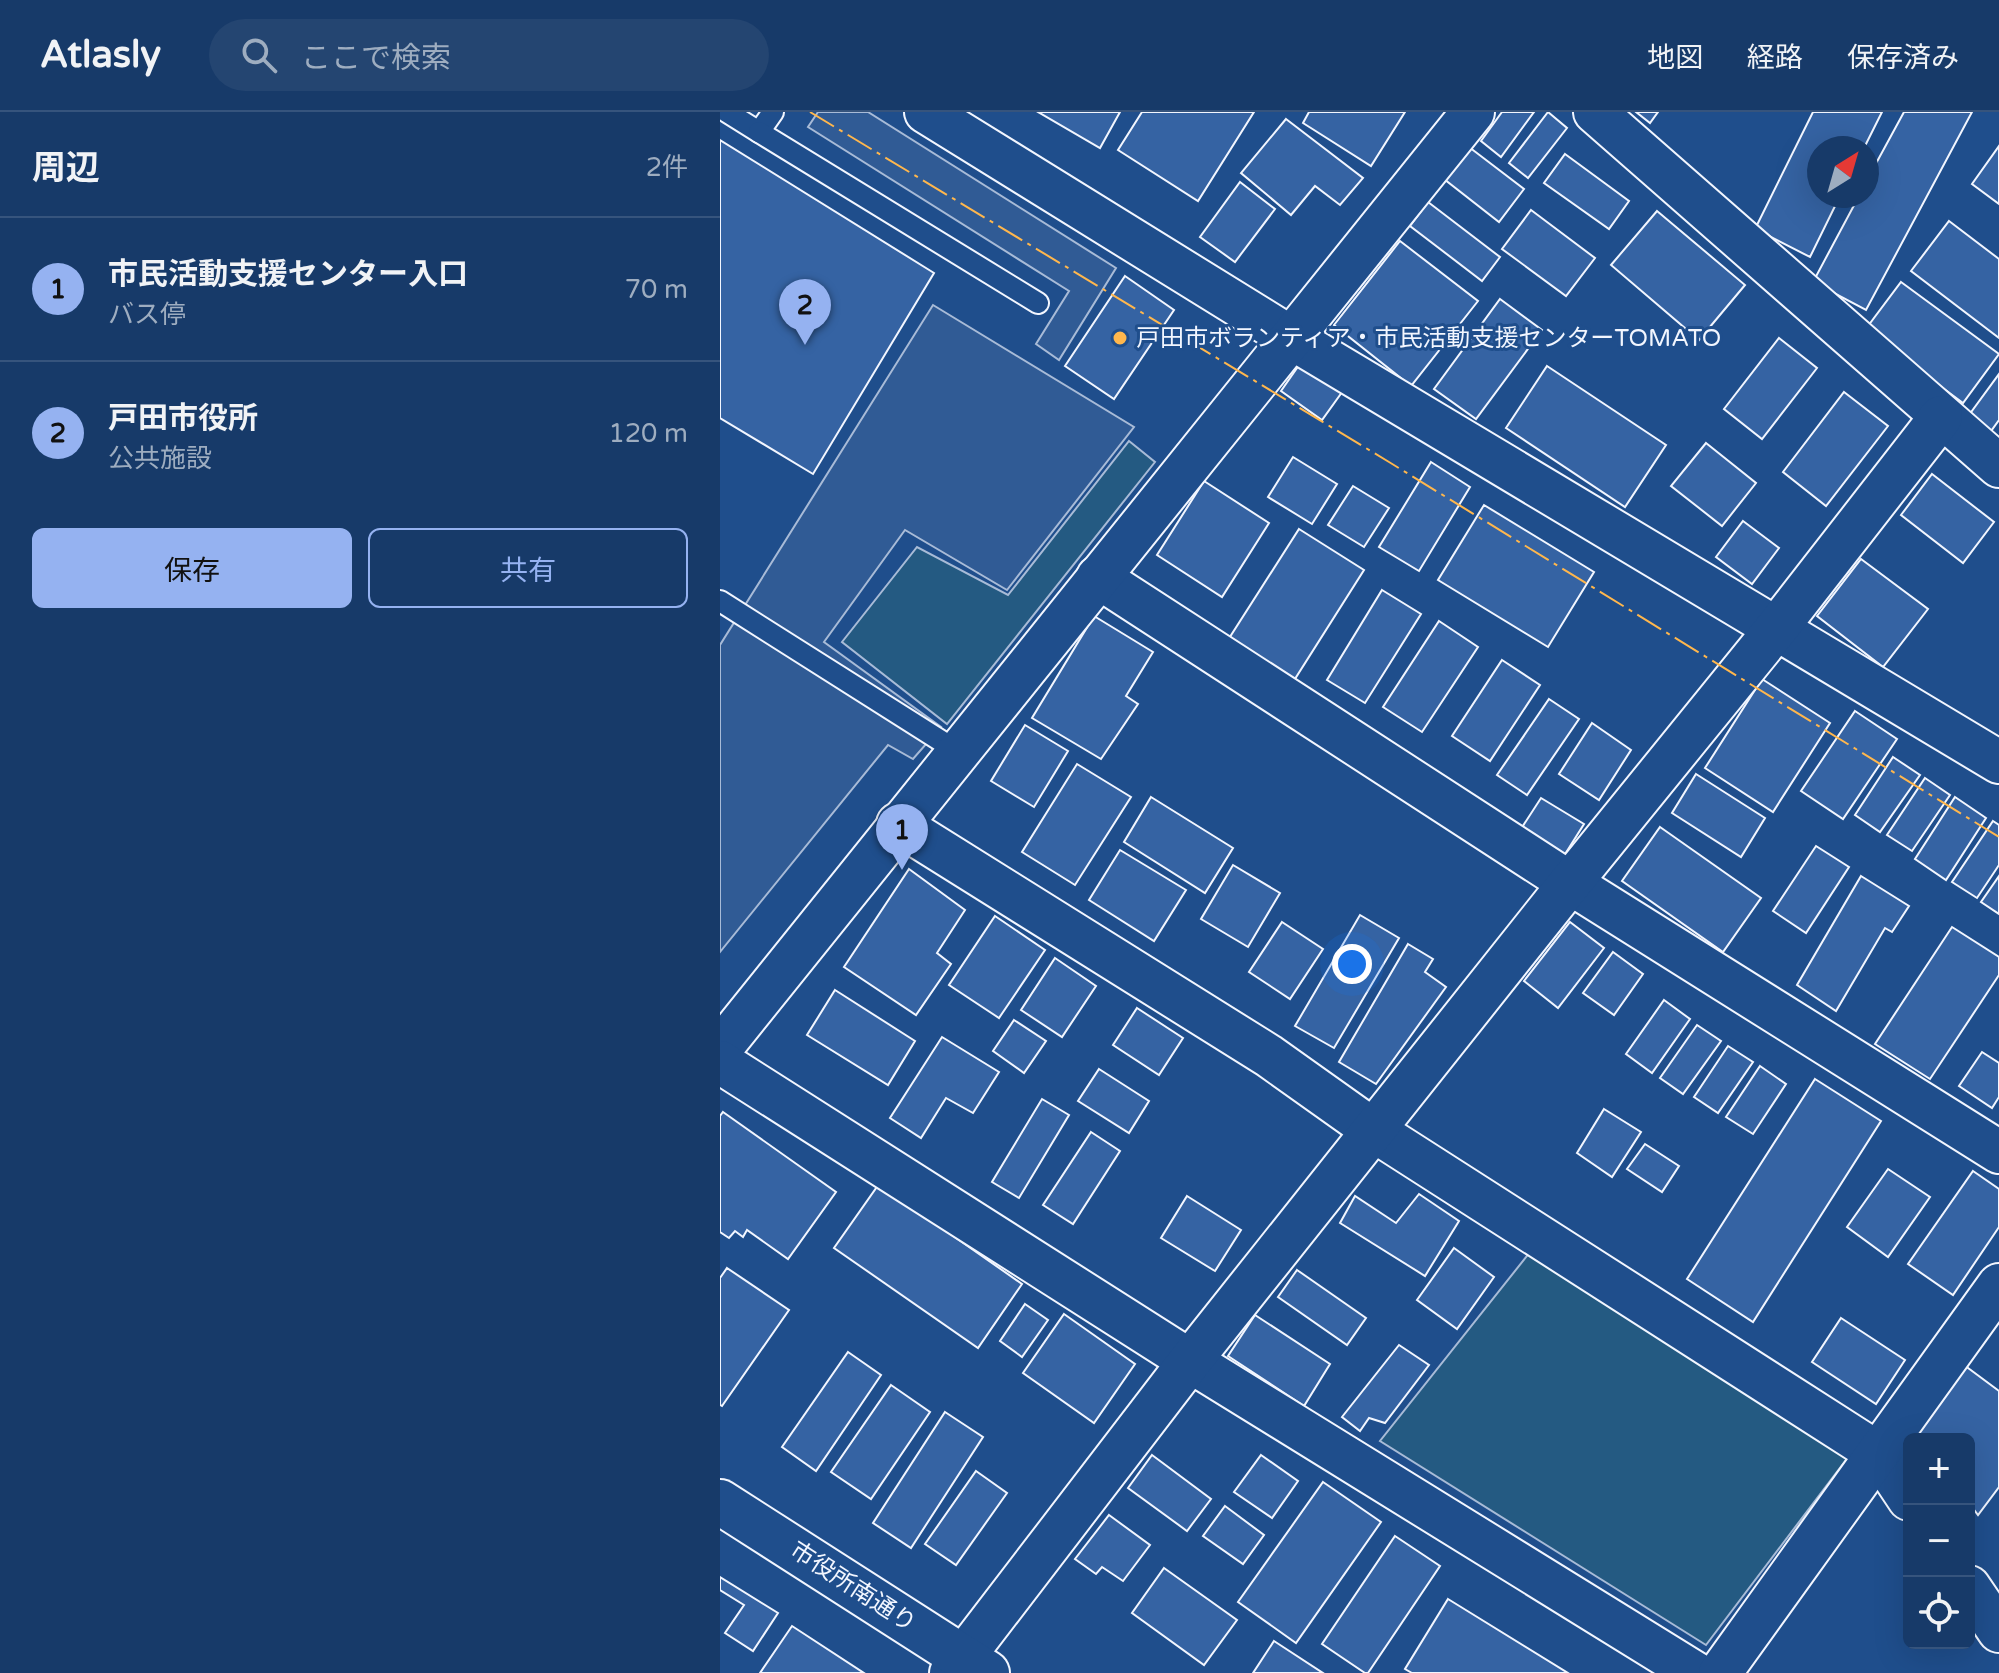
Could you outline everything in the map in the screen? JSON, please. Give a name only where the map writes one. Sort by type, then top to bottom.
[{"type":"street","points":[[926,112],[1293,339],[1999,762]]},
{"type":"street","points":[[720,1049],[1473,112]]},
{"type":"street","points":[[1595,112],[1999,466]]},
{"type":"street","points":[[967,1668],[1190,1361],[1776,629],[1941,417]]},
{"type":"street","points":[[1098,577],[1570,883],[1999,1152]]},
{"type":"street","points":[[898,824],[1257,1048],[1373,1130],[1879,1454],[1903,1490]]},
{"type":"street","points":[[720,1062],[1190,1361],[1695,1673]]},
{"type":"street","points":[[1720,1673],[1999,1285]]},
{"type":"street","name":"市役所南通り","points":[[720,1502],[967,1668]]},
{"type":"street","points":[[1975,1596],[1999,1631]]},
{"type":"lane","points":[[727,112],[1038,303]]},
{"type":"lane","points":[[759,132],[773,112]]},
{"type":"lane","points":[[720,601],[957,751]]},
{"type":"shaded area","points":[[818,112],[868,112],[1116,268],[1059,360],[1036,344],[1069,291],[808,127]]},
{"type":"shaded area","points":[[933,305],[1134,427],[1007,590],[905,530],[824,642],[941,727],[913,759],[888,745],[720,952],[720,645]]},
{"type":"shaded area","points":[[1129,441],[1155,462],[947,724],[842,642],[917,547],[1008,595]]},
{"type":"shaded area","points":[[1538,1242],[1855,1448],[1706,1645],[1380,1441]]},
{"type":"building","points":[[1038,112],[1120,112],[1100,148]]},
{"type":"building","points":[[1142,112],[1254,112],[1198,201],[1118,150]]},
{"type":"building","points":[[1309,112],[1405,112],[1371,166],[1303,123]]},
{"type":"building","points":[[1502,112],[1534,112],[1501,157],[1481,141]]},
{"type":"building","points":[[1548,112],[1567,128],[1528,178],[1509,163]]},
{"type":"building","points":[[1636,112],[1658,112],[1650,123]]},
{"type":"building","points":[[1813,112],[1882,112],[1870,136],[1807,136],[1807,208],[1834,208],[1810,257],[1755,229]]},
{"type":"building","points":[[1904,112],[1972,112],[1866,310],[1813,282],[1853,208],[1879,208],[1879,158]]},
{"type":"building","points":[[1286,119],[1363,178],[1340,205],[1315,186],[1291,215],[1241,173]]},
{"type":"building","points":[[720,140],[934,273],[813,474],[720,418]]},
{"type":"building","points":[[1999,146],[1999,204],[1972,184]]},
{"type":"building","points":[[1469,147],[1524,189],[1499,222],[1444,179]]},
{"type":"building","points":[[1565,154],[1629,201],[1609,229],[1544,183]]},
{"type":"building","points":[[1240,182],[1275,209],[1235,262],[1200,237]]},
{"type":"building","points":[[1428,202],[1500,257],[1482,281],[1410,226]]},
{"type":"building","points":[[1531,210],[1595,258],[1566,296],[1502,249]]},
{"type":"building","points":[[1657,211],[1745,285],[1699,340],[1611,265]]},
{"type":"building","points":[[1949,221],[1999,259],[1999,338],[1911,271]]},
{"type":"building","points":[[1400,241],[1478,301],[1411,386],[1334,325]]},
{"type":"building","name":"戸田市ボランティア・市民活動支援センターTOMATO","points":[[1125,276],[1174,310],[1114,399],[1065,366]]},
{"type":"building","points":[[1901,282],[1999,354],[1963,403],[1865,330]]},
{"type":"building","points":[[1500,299],[1542,330],[1476,419],[1434,389]]},
{"type":"building","points":[[1779,338],[1817,368],[1762,439],[1724,409]]},
{"type":"building","points":[[1304,358],[1345,388],[1322,420],[1281,391]]},
{"type":"building","points":[[1547,366],[1666,445],[1625,507],[1506,428]]},
{"type":"building","points":[[1999,374],[1999,420],[1991,431],[1969,415]]},
{"type":"building","points":[[1844,392],[1888,426],[1826,506],[1783,472]]},
{"type":"building","points":[[1706,443],[1756,483],[1722,526],[1671,486]]},
{"type":"building","points":[[1293,457],[1337,484],[1312,524],[1268,497]]},
{"type":"building","points":[[1431,462],[1470,487],[1419,571],[1379,547]]},
{"type":"building","points":[[1932,474],[1994,522],[1963,563],[1901,515]]},
{"type":"building","points":[[1204,481],[1269,523],[1222,597],[1157,555]]},
{"type":"building","points":[[1353,486],[1389,508],[1364,547],[1328,525]]},
{"type":"building","points":[[1484,505],[1594,572],[1548,647],[1438,580]]},
{"type":"building","points":[[1743,521],[1779,548],[1752,584],[1716,557]]},
{"type":"building","points":[[1299,529],[1364,570],[1293,682],[1228,640]]},
{"type":"building","points":[[1861,559],[1928,609],[1883,667],[1817,616]]},
{"type":"building","points":[[1382,590],[1421,614],[1365,703],[1327,680]]},
{"type":"building","points":[[1094,616],[1153,652],[1126,696],[1138,704],[1101,759],[1032,718]]},
{"type":"building","points":[[1439,621],[1478,647],[1422,732],[1383,707]]},
{"type":"building","points":[[1502,660],[1540,685],[1490,761],[1452,736]]},
{"type":"building","points":[[1762,679],[1830,723],[1773,812],[1705,768]]},
{"type":"building","points":[[1549,699],[1579,719],[1527,795],[1497,775]]},
{"type":"building","points":[[1855,711],[1897,739],[1843,819],[1801,791]]},
{"type":"building","points":[[1592,723],[1631,750],[1599,800],[1559,774]]},
{"type":"building","points":[[1025,725],[1068,751],[1034,807],[991,781]]},
{"type":"building","points":[[1893,757],[1920,775],[1880,832],[1855,815]]},
{"type":"building","points":[[1077,764],[1131,797],[1075,885],[1022,852]]},
{"type":"building","points":[[1696,774],[1765,818],[1741,857],[1672,813]]},
{"type":"building","points":[[1925,778],[1950,795],[1912,851],[1887,835]]},
{"type":"building","points":[[1151,797],[1233,848],[1205,893],[1124,842]]},
{"type":"building","points":[[1955,797],[1986,818],[1946,880],[1915,859]]},
{"type":"building","points":[[1541,798],[1584,824],[1562,859],[1519,832]]},
{"type":"building","points":[[1993,821],[1999,825],[1999,865],[1977,898],[1952,882]]},
{"type":"building","points":[[1660,827],[1761,898],[1723,952],[1622,881]]},
{"type":"building","points":[[1816,846],[1849,867],[1806,933],[1773,911]]},
{"type":"building","points":[[1120,850],[1186,890],[1154,941],[1089,900]]},
{"type":"building","points":[[1233,865],[1280,893],[1248,947],[1201,919]]},
{"type":"building","points":[[909,869],[965,910],[937,953],[951,964],[916,1015],[844,967]]},
{"type":"building","points":[[1861,876],[1909,906],[1892,932],[1885,928],[1836,1011],[1797,985]]},
{"type":"building","points":[[1999,876],[1999,914],[1981,902]]},
{"type":"building","points":[[1360,915],[1399,938],[1334,1048],[1295,1026]]},
{"type":"building","points":[[995,916],[1045,950],[999,1018],[949,985]]},
{"type":"building","points":[[1282,922],[1323,949],[1290,999],[1249,972]]},
{"type":"building","points":[[1570,922],[1604,948],[1558,1008],[1524,981]]},
{"type":"building","points":[[1952,927],[1999,957],[1999,975],[1930,1079],[1875,1044]]},
{"type":"building","points":[[1408,944],[1433,959],[1425,972],[1446,987],[1376,1084],[1339,1062]]},
{"type":"building","points":[[1613,952],[1643,974],[1614,1015],[1583,993]]},
{"type":"building","points":[[1055,958],[1096,986],[1062,1037],[1021,1010]]},
{"type":"building","points":[[835,990],[915,1041],[888,1085],[807,1035]]},
{"type":"building","points":[[1664,1000],[1690,1019],[1652,1073],[1626,1054]]},
{"type":"building","points":[[1137,1008],[1183,1038],[1159,1075],[1113,1045]]},
{"type":"building","points":[[1014,1020],[1046,1041],[1024,1073],[993,1051]]},
{"type":"building","points":[[1697,1025],[1721,1041],[1683,1094],[1660,1078]]},
{"type":"building","points":[[942,1037],[999,1072],[973,1113],[946,1098],[921,1138],[890,1118]]},
{"type":"building","points":[[1728,1046],[1753,1062],[1718,1113],[1694,1097]]},
{"type":"building","points":[[1982,1052],[1999,1063],[1999,1097],[1992,1108],[1959,1086]]},
{"type":"building","points":[[1760,1066],[1786,1084],[1753,1134],[1726,1117]]},
{"type":"building","points":[[1099,1069],[1149,1101],[1129,1133],[1078,1101]]},
{"type":"building","points":[[1815,1079],[1881,1121],[1753,1322],[1687,1279]]},
{"type":"building","points":[[1042,1099],[1069,1115],[1019,1198],[992,1182]]},
{"type":"building","points":[[1604,1109],[1641,1132],[1612,1177],[1577,1153]]},
{"type":"building","points":[[723,1112],[836,1192],[788,1259],[747,1230],[743,1237],[735,1231],[729,1238],[720,1232],[720,1116]]},
{"type":"building","points":[[1091,1132],[1120,1151],[1073,1224],[1043,1205]]},
{"type":"building","points":[[1645,1144],[1679,1166],[1662,1192],[1627,1169]]},
{"type":"building","points":[[1888,1169],[1930,1197],[1888,1257],[1847,1227]]},
{"type":"building","points":[[1973,1171],[1999,1189],[1999,1227],[1953,1295],[1908,1264]]},
{"type":"building","points":[[879,1184],[1022,1284],[978,1348],[834,1248]]},
{"type":"building","points":[[1419,1194],[1459,1221],[1425,1276],[1340,1223],[1355,1196],[1396,1223]]},
{"type":"building","points":[[1187,1196],[1241,1230],[1215,1271],[1161,1238]]},
{"type":"building","points":[[1454,1248],[1494,1277],[1457,1329],[1417,1300]]},
{"type":"building","points":[[727,1268],[789,1310],[722,1406],[720,1278]]},
{"type":"building","points":[[1297,1270],[1366,1318],[1347,1345],[1278,1297]]},
{"type":"building","points":[[1025,1304],[1048,1320],[1022,1357],[1000,1341]]},
{"type":"building","points":[[1064,1314],[1135,1364],[1094,1423],[1023,1373]]},
{"type":"building","points":[[1255,1315],[1330,1364],[1304,1406],[1228,1356]]},
{"type":"building","points":[[1841,1318],[1905,1360],[1876,1404],[1812,1362]]},
{"type":"building","points":[[1399,1345],[1429,1365],[1385,1423],[1369,1418],[1360,1431],[1342,1417]]},
{"type":"building","points":[[848,1352],[881,1375],[816,1471],[782,1447]]},
{"type":"building","points":[[1964,1365],[1999,1391],[1999,1487],[1978,1515],[1975,1511],[1975,1433],[1920,1433],[1916,1428]]},
{"type":"building","points":[[891,1385],[930,1412],[871,1499],[831,1472]]},
{"type":"building","points":[[945,1412],[983,1437],[911,1548],[873,1523]]},
{"type":"building","points":[[1152,1455],[1211,1499],[1187,1531],[1128,1488]]},
{"type":"building","points":[[1261,1455],[1298,1481],[1272,1518],[1234,1492]]},
{"type":"building","points":[[976,1471],[1007,1493],[956,1565],[925,1544]]},
{"type":"building","points":[[1323,1482],[1381,1522],[1296,1643],[1238,1602]]},
{"type":"building","points":[[1225,1506],[1264,1535],[1243,1564],[1203,1536]]},
{"type":"building","points":[[1109,1515],[1150,1545],[1123,1581],[1102,1567],[1096,1574],[1075,1559]]},
{"type":"building","points":[[1395,1536],[1440,1566],[1368,1673],[1365,1673],[1322,1644]]},
{"type":"building","points":[[1164,1568],[1237,1620],[1204,1665],[1132,1613]]},
{"type":"building","points":[[720,1577],[778,1613],[753,1651],[725,1633],[744,1605],[720,1590]]},
{"type":"building","points":[[1448,1599],[1568,1673],[1412,1673],[1405,1669]]},
{"type":"building","points":[[792,1626],[864,1673],[760,1673]]},
{"type":"building","points":[[1274,1641],[1323,1673],[1253,1673]]},
{"type":"power","points":[[810,112],[1389,462],[1999,837]]},
{"type":"place","name":"戸田市ボランティア・市民活動支援センターTOMATO","points":[[1120,338]]},
{"type":"place","name":"戸田市役所","points":[[805,345]]},
{"type":"place","name":"市民活動支援センター入口","points":[[902,870]]}]
